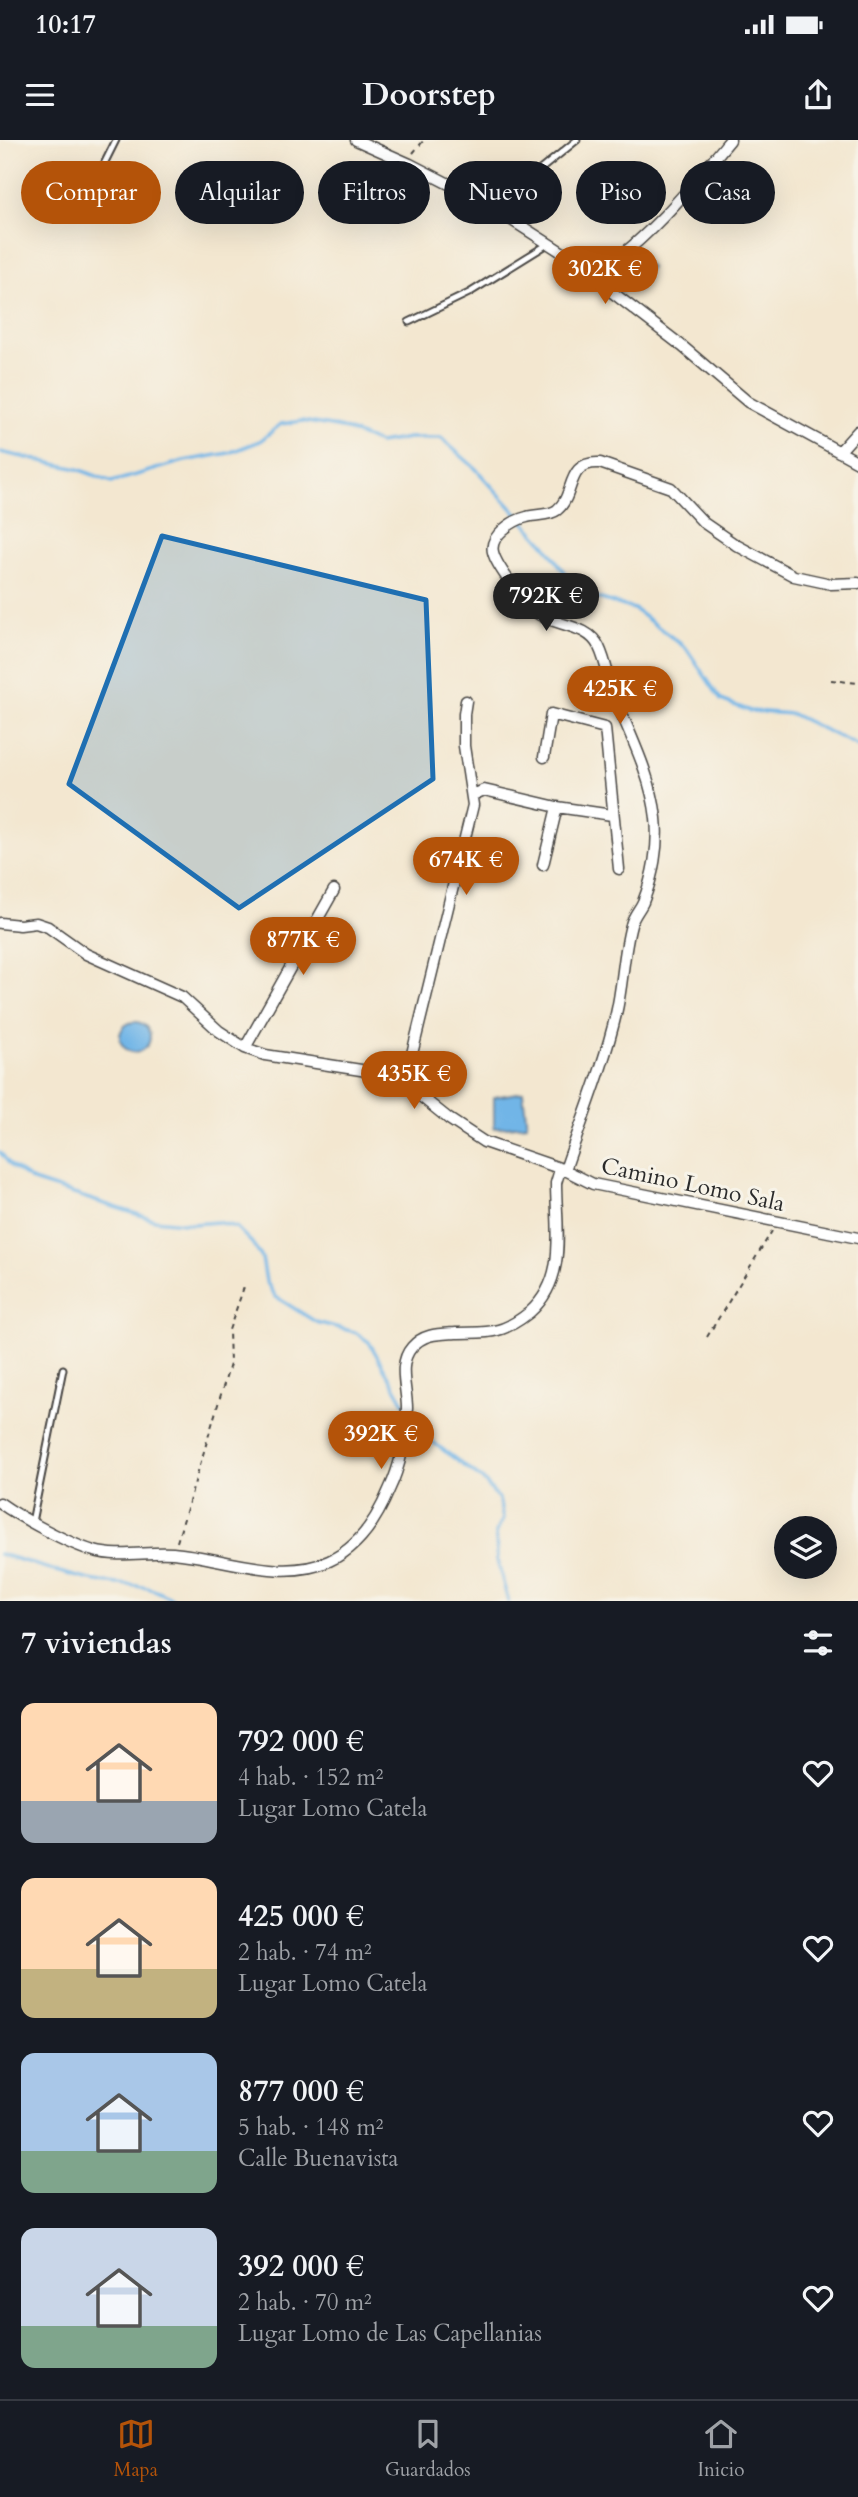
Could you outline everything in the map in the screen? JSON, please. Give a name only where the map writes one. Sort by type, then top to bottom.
[{"type":"street","points":[[356,140],[403,161]]},
{"type":"street","points":[[596,274],[669,210],[730,140]]},
{"type":"street","points":[[517,224],[596,274],[608,289],[682,346],[748,402],[858,462]]},
{"type":"street","points":[[839,452],[858,431]]},
{"type":"street","points":[[0,1503],[77,1545],[97,1552],[174,1553],[290,1571],[328,1562],[353,1547],[383,1503],[398,1469],[407,1408],[404,1363],[408,1353],[418,1341],[429,1335],[497,1331],[521,1319],[547,1292],[554,1273],[559,1233],[556,1183],[559,1173],[565,1170],[616,1018],[631,922],[642,904],[650,882],[656,818],[638,752],[612,690],[598,645],[583,631],[540,615],[524,598],[495,558],[492,549],[493,542],[503,530],[520,519],[557,511],[577,472],[590,463],[600,463],[671,488],[704,523],[736,545],[794,576],[831,584],[858,583]]},
{"type":"street","points":[[402,1082],[409,1066],[473,806],[464,746],[466,701]]},
{"type":"street","points":[[544,757],[551,714],[605,728],[619,869]]},
{"type":"street","points":[[473,795],[484,790],[557,807],[612,815]]},
{"type":"street","points":[[543,865],[557,807]]},
{"type":"street","points":[[245,1048],[334,890]]},
{"type":"street","name":"Camino Lomo Sala","points":[[0,923],[36,923],[48,927],[86,954],[182,997],[219,1031],[245,1048],[265,1055],[380,1073],[402,1082],[449,1119],[484,1142],[565,1170],[593,1184],[858,1238]]},
{"type":"lane","points":[[106,161],[116,140]]},
{"type":"lane","points":[[550,161],[577,140]]},
{"type":"lane","points":[[409,322],[469,293],[548,244]]},
{"type":"lane","points":[[32,1521],[63,1369]]},
{"type":"path","points":[[411,161],[413,152],[424,140]]},
{"type":"path","points":[[831,680],[858,683]]},
{"type":"path","points":[[707,1337],[778,1222]]},
{"type":"path","points":[[174,1553],[230,1364],[229,1330],[244,1287]]},
{"type":"highlighted area","points":[[162,536],[426,600],[433,779],[239,908],[69,784]]},
{"type":"water","points":[[639,254],[651,268],[622,292],[610,277]]},
{"type":"water","points":[[135,1022],[146,1026],[150,1037],[146,1048],[135,1052],[124,1048],[120,1037],[124,1026]]},
{"type":"water","points":[[523,1092],[527,1125],[494,1128],[494,1097]]},
{"type":"waterway","points":[[0,452],[78,469],[112,482],[184,461],[229,453],[260,441],[281,424],[302,421],[342,428],[379,443],[409,438],[441,438],[475,468],[546,546],[578,592],[634,609],[686,648],[721,700],[750,711],[792,714],[858,746]]},
{"type":"waterway","points":[[0,1152],[11,1166],[33,1181],[155,1220],[193,1224],[217,1222],[236,1227],[262,1258],[266,1281],[276,1297],[316,1322],[355,1332],[369,1342],[404,1403]]},
{"type":"waterway","points":[[410,1413],[430,1440],[482,1479],[499,1499],[503,1519],[496,1533],[497,1559],[508,1601]]},
{"type":"waterway","points":[[0,1554],[84,1578],[145,1587],[175,1601]]}]
